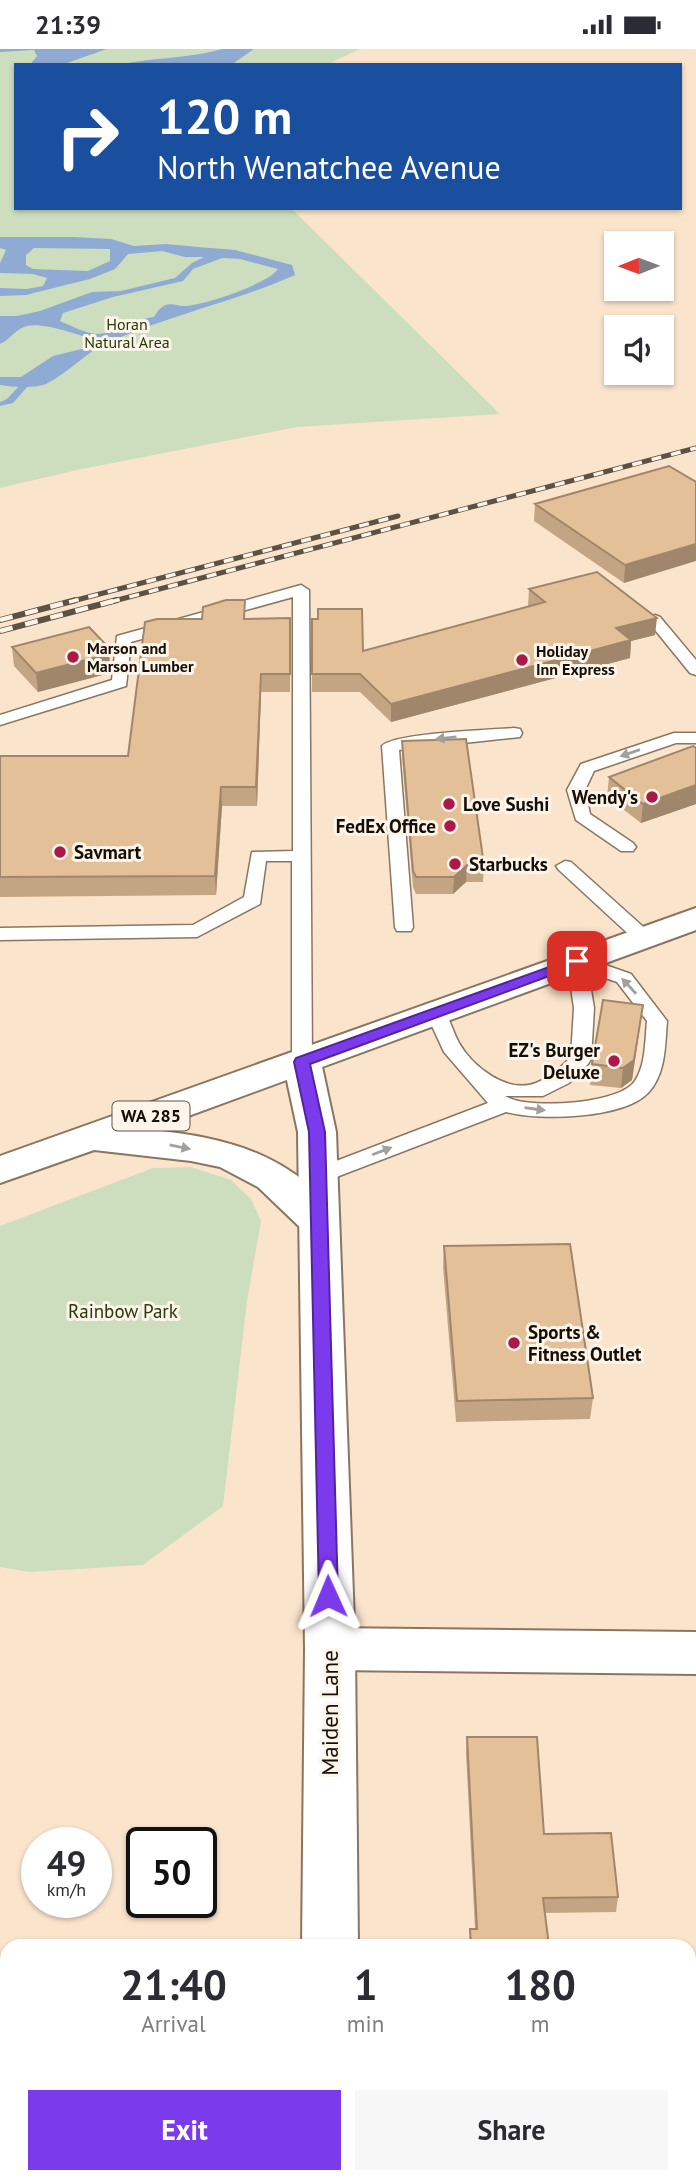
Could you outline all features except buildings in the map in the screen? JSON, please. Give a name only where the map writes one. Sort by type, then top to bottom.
[{"type":"main road","name":"WA 285","points":[[0,1170],[696,918]]},
{"type":"main road","name":"Maiden Lane","points":[[302,1062],[317,1132],[330,1649],[330,1939]]},
{"type":"main road","points":[[88,1139],[166,1144],[212,1153],[245,1164],[271,1176],[319,1222]]},
{"type":"main road","points":[[330,1649],[696,1653]]},
{"type":"lane","points":[[0,720],[120,683],[123,639],[301,590],[302,1062]]},
{"type":"lane","points":[[655,620],[696,670]]},
{"type":"lane","points":[[404,927],[390,746],[446,738],[514,733]]},
{"type":"lane","points":[[627,847],[582,816],[576,790],[587,768],[674,739],[696,738]]},
{"type":"lane","points":[[0,934],[197,931],[253,900],[258,856],[301,856]]},
{"type":"lane","points":[[565,866],[643,937]]},
{"type":"lane","points":[[318,1176],[504,1105],[547,1111],[620,1102],[640,1090],[654,1062],[657,1021],[624,978],[577,961],[584,1008],[581,1059],[562,1078],[536,1091],[503,1089],[478,1078]]},
{"type":"lane","points":[[436,1013],[451,1047],[504,1105]]},
{"type":"green space","name":"Horan Natural Area","points":[[0,49],[360,49],[330,63],[14,63],[14,210],[293,210],[500,414],[297,427],[77,470],[0,488]]},
{"type":"green space","name":"Rainbow Park","points":[[191,1167],[231,1180],[251,1199],[261,1221],[247,1301],[223,1506],[143,1565],[29,1572],[0,1567],[0,1226],[153,1168]]},
{"type":"water","points":[[0,49],[107,49],[67,63],[32,63],[37,56],[34,50],[0,52]]},
{"type":"water","points":[[222,49],[254,49],[234,63],[131,63],[144,61],[197,55]]},
{"type":"water","points":[[0,237],[73,237],[111,239],[134,246],[166,244],[235,250],[292,265],[295,275],[107,343],[43,385],[0,385],[0,377],[21,377],[53,356],[86,348],[92,339],[60,329],[34,325],[19,330],[0,344],[0,316],[17,316],[40,311],[92,292],[121,291],[175,278],[192,263],[204,257],[185,257],[162,251],[128,254],[115,269],[90,279],[26,295],[0,296],[0,288],[27,289],[43,286],[47,278],[33,274],[0,273],[0,263],[6,250],[0,248]],"holes":[[[34,248],[110,249],[110,261],[88,271],[33,269],[26,265],[26,255]],[[222,258],[240,259],[278,269],[261,281],[233,293],[203,303],[166,305],[154,317],[111,332],[91,333],[60,321],[63,313],[113,297],[183,281],[193,269]]]},
{"type":"waterway","points":[[0,404],[10,401],[24,386]]},
{"type":"railway","points":[[110,602],[696,448]]},
{"type":"railway","points":[[69,602],[398,516]]},
{"type":"railway","points":[[0,620],[76,600]]},
{"type":"railway","points":[[0,631],[117,600]]},
{"type":"place","name":"Marson and Marson Lumber","points":[[73,657]]},
{"type":"place","name":"Holiday Inn Express","points":[[522,660]]},
{"type":"place","name":"Wendy's","points":[[652,797]]},
{"type":"place","name":"Love Sushi","points":[[449,804]]},
{"type":"place","name":"FedEx Office","points":[[450,826]]},
{"type":"place","name":"Savmart","points":[[60,852]]},
{"type":"place","name":"Starbucks","points":[[455,864]]},
{"type":"place","name":"EZ's Burger Deluxe","points":[[614,1061]]},
{"type":"place","name":"Sports & Fitness Outlet","points":[[514,1343]]},
{"type":"route","points":[[328,1596],[317,1132],[302,1062],[577,961]]}]
